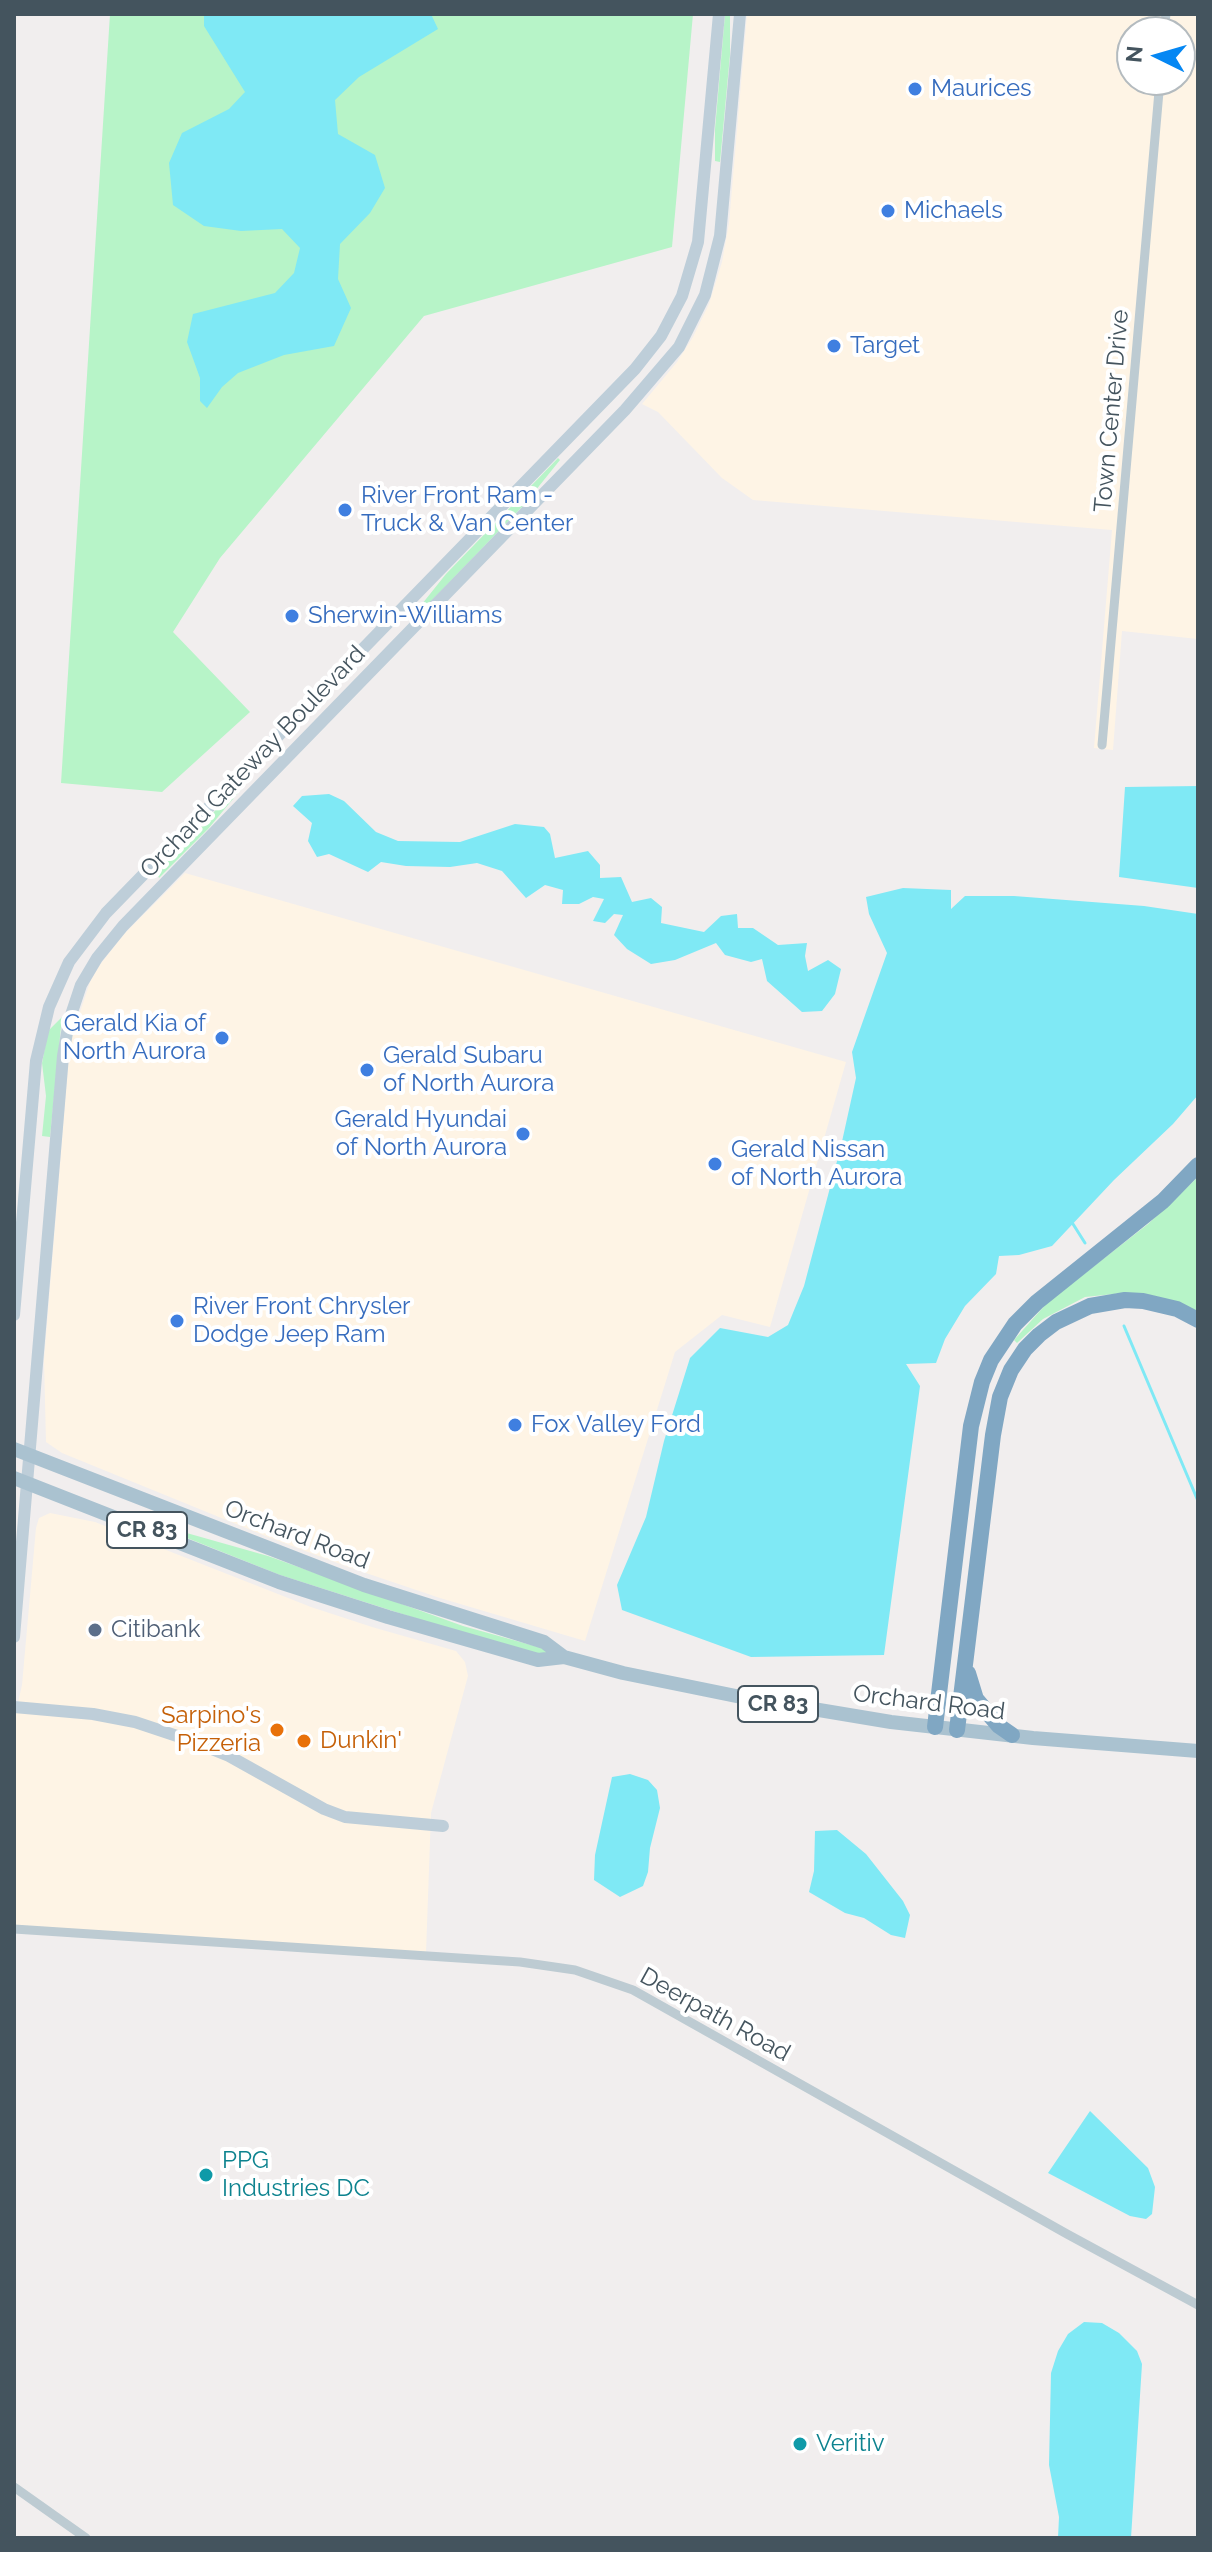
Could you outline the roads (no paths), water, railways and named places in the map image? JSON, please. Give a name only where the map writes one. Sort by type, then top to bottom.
[{"type":"highway","points":[[935,1727],[971,1426],[991,1360],[1015,1324],[1037,1302],[1163,1201],[1198,1165]]},
{"type":"highway","points":[[957,1730],[1000,1397],[1011,1370],[1025,1349],[1056,1322],[1105,1302],[1134,1300],[1160,1304],[1198,1320]]},
{"type":"highway","points":[[965,1663],[976,1699],[999,1726],[1012,1735]]},
{"type":"main road","name":"Orchard Road","points":[[14,1449],[364,1585],[544,1642],[564,1657],[623,1673],[845,1715],[957,1730],[1198,1751]]},
{"type":"main road","name":"Orchard Road","points":[[21,1481],[279,1582],[538,1660],[564,1657]]},
{"type":"street","name":"Orchard Gateway Boulevard","points":[[14,1315],[36,1061],[49,1007],[69,962],[106,913],[627,377],[661,336],[682,296],[698,242],[719,14]]},
{"type":"street","name":"Orchard Gateway Boulevard","points":[[14,1637],[21,1481],[30,1455],[63,1056],[69,1021],[81,985],[97,958],[123,926],[625,410],[679,347],[705,295],[718,246],[740,14]]},
{"type":"street","name":"Town Center Drive","points":[[1102,745],[1159,96]]},
{"type":"street","points":[[14,1707],[93,1714],[135,1722],[229,1756],[324,1809],[345,1817],[443,1826]]},
{"type":"street","name":"Deerpath Road","points":[[14,1929],[520,1962],[575,1970],[633,1990],[1198,2305]]},
{"type":"street","points":[[14,2487],[86,2538]]},
{"type":"water","points":[[204,14],[431,14],[438,29],[359,77],[335,100],[338,134],[375,155],[385,188],[370,213],[340,244],[338,279],[351,308],[334,346],[284,355],[238,373],[222,387],[207,408],[200,401],[200,378],[187,342],[193,314],[275,293],[294,273],[300,248],[282,229],[241,231],[204,226],[173,205],[169,163],[182,133],[229,109],[245,92],[204,26]]},
{"type":"water","points":[[1198,786],[1198,888],[1119,877],[1125,787]]},
{"type":"water","points":[[329,794],[344,801],[376,832],[398,841],[460,842],[515,824],[544,827],[550,834],[555,858],[588,851],[600,865],[600,878],[621,877],[632,902],[651,898],[662,907],[661,923],[704,932],[721,916],[737,914],[738,928],[753,928],[778,945],[807,943],[805,956],[808,971],[828,960],[841,969],[835,994],[822,1011],[802,1012],[767,981],[762,959],[751,962],[725,955],[716,943],[675,960],[651,964],[627,949],[614,935],[623,915],[614,914],[605,923],[593,921],[604,899],[593,897],[579,904],[562,904],[563,890],[545,885],[526,898],[502,871],[477,863],[450,867],[381,862],[368,872],[329,854],[317,857],[308,841],[312,823],[293,806],[302,796]]},
{"type":"water","points":[[903,888],[951,890],[951,909],[965,896],[1014,896],[1144,906],[1198,914],[1198,1095],[1052,1246],[1019,1255],[999,1256],[996,1274],[965,1306],[945,1339],[936,1363],[906,1364],[920,1386],[884,1655],[751,1657],[622,1610],[617,1585],[646,1517],[664,1441],[690,1358],[720,1328],[768,1337],[788,1325],[804,1286],[841,1146],[856,1078],[852,1052],[887,953],[869,914],[866,897]]},
{"type":"water","points":[[630,1774],[648,1780],[657,1790],[660,1808],[643,1886],[620,1897],[594,1880],[595,1855],[612,1777]]},
{"type":"water","points":[[837,1830],[866,1854],[903,1901],[910,1915],[905,1938],[891,1935],[864,1918],[845,1913],[809,1892],[814,1871],[815,1831]]},
{"type":"water","points":[[1090,2111],[1148,2168],[1155,2187],[1152,2214],[1146,2219],[1130,2216],[1048,2173]]},
{"type":"water","points":[[1084,2322],[1102,2323],[1119,2333],[1137,2351],[1142,2364],[1131,2538],[1058,2538],[1059,2517],[1049,2465],[1051,2373],[1068,2334]]},
{"type":"waterway","points":[[1073,1224],[1085,1243]]},
{"type":"waterway","points":[[1124,1326],[1198,1501]]},
{"type":"place","name":"Maurices","points":[[915,89]]},
{"type":"place","name":"Michaels","points":[[888,211]]},
{"type":"place","name":"Target","points":[[834,346]]},
{"type":"place","name":"River Front Ram - Truck & Van Center","points":[[345,510]]},
{"type":"place","name":"Sherwin-Williams","points":[[292,616]]},
{"type":"place","name":"Gerald Kia of North Aurora","points":[[222,1038]]},
{"type":"place","name":"Gerald Subaru of North Aurora","points":[[367,1070]]},
{"type":"place","name":"Gerald Hyundai of North Aurora","points":[[523,1134]]},
{"type":"place","name":"Gerald Nissan of North Aurora","points":[[715,1164]]},
{"type":"place","name":"River Front Chrysler Dodge Jeep Ram","points":[[177,1321]]},
{"type":"place","name":"Fox Valley Ford","points":[[515,1425]]},
{"type":"place","name":"Citibank","points":[[95,1630]]},
{"type":"place","name":"Sarpino's Pizzeria","points":[[277,1730]]},
{"type":"place","name":"Dunkin'","points":[[304,1741]]},
{"type":"place","name":"PPG Industries DC","points":[[206,2175]]},
{"type":"place","name":"Veritiv","points":[[800,2444]]}]
